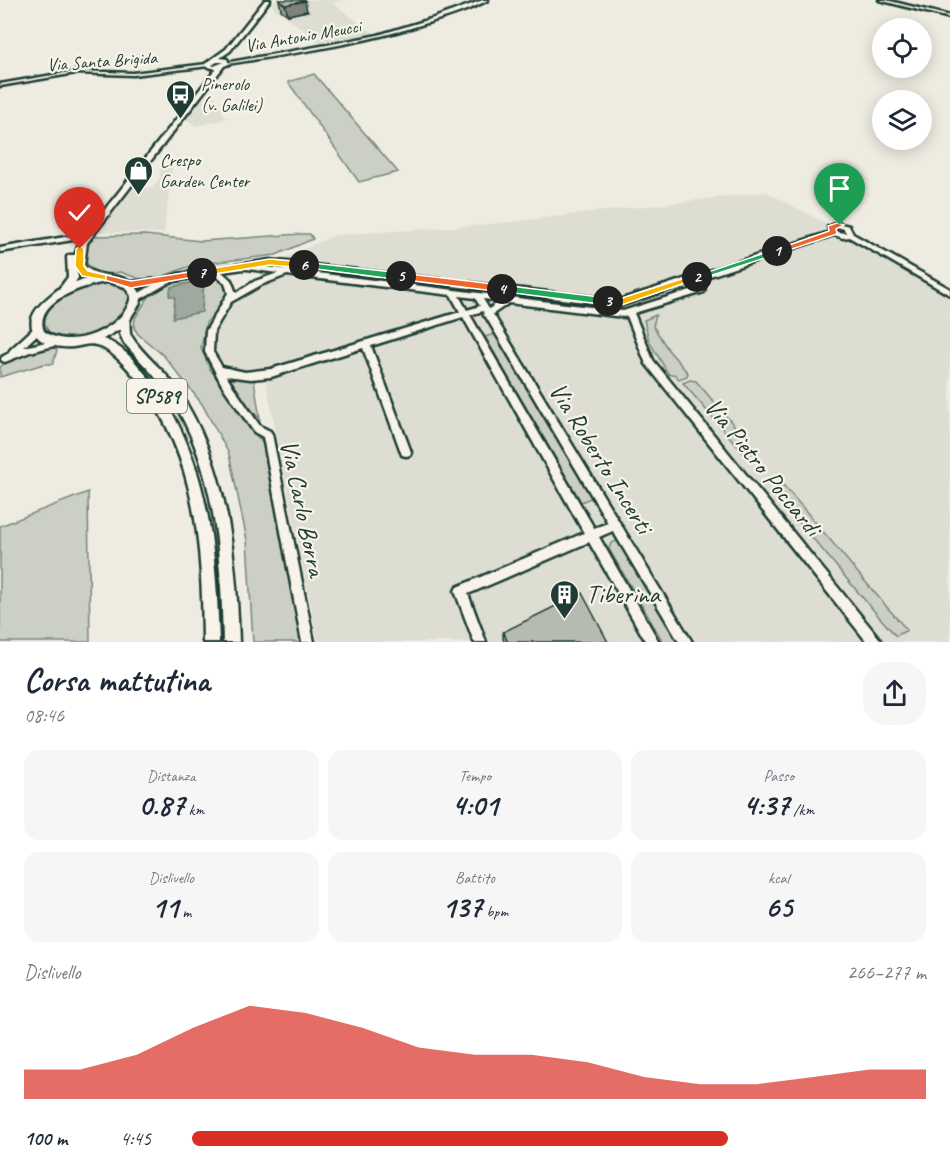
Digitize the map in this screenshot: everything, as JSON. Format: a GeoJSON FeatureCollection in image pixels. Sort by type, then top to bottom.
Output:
{"type":"FeatureCollection","features":[{"type":"Feature","properties":{"kind":"main road"},"geometry":{"type":"LineString","coordinates":[[269,0],[211,70],[206,80],[83,236],[72,255],[73,278],[61,293],[41,311],[37,321],[37,330],[46,340],[55,343],[78,343],[90,339],[115,327],[134,309],[137,298],[131,285],[85,273],[80,266],[80,249],[145,161],[217,64],[269,0]]}},
{"type":"Feature","properties":{"kind":"main road"},"geometry":{"type":"LineString","coordinates":[[61,293],[86,282],[108,279]]}},
{"type":"Feature","properties":{"kind":"main road","name":"SP589"},"geometry":{"type":"LineString","coordinates":[[125,319],[125,334],[128,340],[173,393],[198,438],[210,471],[219,505],[225,549],[231,642]]}},
{"type":"Feature","properties":{"kind":"main road","name":"SP589"},"geometry":{"type":"LineString","coordinates":[[90,339],[114,347],[145,381],[160,401],[183,446],[194,477],[209,560],[211,642]]}},
{"type":"Feature","properties":{"kind":"street","name":"Via Antonio Meucci"},"geometry":{"type":"LineString","coordinates":[[217,64],[340,45],[435,21],[486,0]]}},
{"type":"Feature","properties":{"kind":"street"},"geometry":{"type":"LineString","coordinates":[[881,0],[950,17]]}},
{"type":"Feature","properties":{"kind":"street","name":"Via Santa Brigida"},"geometry":{"type":"LineString","coordinates":[[0,85],[75,72],[133,74],[217,64]]}},
{"type":"Feature","properties":{"kind":"street"},"geometry":{"type":"LineString","coordinates":[[131,285],[270,262],[619,303],[834,232],[831,227],[840,225],[848,228],[850,235],[950,292]]}},
{"type":"Feature","properties":{"kind":"street"},"geometry":{"type":"LineString","coordinates":[[0,250],[83,236]]}},
{"type":"Feature","properties":{"kind":"street"},"geometry":{"type":"LineString","coordinates":[[291,273],[302,264]]}},
{"type":"Feature","properties":{"kind":"street"},"geometry":{"type":"LineString","coordinates":[[243,266],[623,314],[701,290],[704,275]]}},
{"type":"Feature","properties":{"kind":"street"},"geometry":{"type":"LineString","coordinates":[[215,271],[231,287],[231,299]]}},
{"type":"Feature","properties":{"kind":"street","name":"Via Carlo Borra"},"geometry":{"type":"LineString","coordinates":[[291,273],[258,283],[231,299],[219,314],[210,331],[208,342],[209,352],[219,370],[257,429],[267,434],[308,642]]}},
{"type":"Feature","properties":{"kind":"street"},"geometry":{"type":"LineString","coordinates":[[137,298],[167,280]]}},
{"type":"Feature","properties":{"kind":"street"},"geometry":{"type":"LineString","coordinates":[[467,296],[469,285]]}},
{"type":"Feature","properties":{"kind":"street","name":"Via Roberto Incerti"},"geometry":{"type":"LineString","coordinates":[[454,294],[653,642]]}},
{"type":"Feature","properties":{"kind":"street","name":"Via Roberto Incerti"},"geometry":{"type":"LineString","coordinates":[[478,297],[686,642]]}},
{"type":"Feature","properties":{"kind":"street"},"geometry":{"type":"LineString","coordinates":[[219,370],[233,375],[260,376],[466,314],[485,311],[508,300]]}},
{"type":"Feature","properties":{"kind":"street","name":"Via Pietro Poccardi"},"geometry":{"type":"LineString","coordinates":[[630,313],[649,362],[875,642]]}},
{"type":"Feature","properties":{"kind":"street"},"geometry":{"type":"LineString","coordinates":[[2,361],[37,330]]}},
{"type":"Feature","properties":{"kind":"street"},"geometry":{"type":"LineString","coordinates":[[2,361],[28,349],[55,343]]}},
{"type":"Feature","properties":{"kind":"street"},"geometry":{"type":"LineString","coordinates":[[366,345],[406,452]]}},
{"type":"Feature","properties":{"kind":"street"},"geometry":{"type":"LineString","coordinates":[[480,642],[461,591],[615,525]]}},
{"type":"Feature","properties":{"kind":"shaded area"},"geometry":{"type":"Polygon","coordinates":[[[346,0],[332,3],[376,35],[325,46],[272,6],[274,1],[346,0]]]}},
{"type":"Feature","properties":{"kind":"shaded area"},"geometry":{"type":"Polygon","coordinates":[[[314,74],[398,172],[359,182],[288,82],[314,74]]]}},
{"type":"Feature","properties":{"kind":"shaded area"},"geometry":{"type":"Polygon","coordinates":[[[215,97],[226,119],[196,126],[184,118],[196,101],[215,97]]]}},
{"type":"Feature","properties":{"kind":"shaded area"},"geometry":{"type":"Polygon","coordinates":[[[172,167],[164,233],[96,232],[123,195],[137,188],[152,188],[159,179],[161,168],[172,167]]]}},
{"type":"Feature","properties":{"kind":"shaded area"},"geometry":{"type":"Polygon","coordinates":[[[766,192],[827,224],[825,228],[828,233],[836,238],[852,240],[950,297],[950,642],[318,642],[264,372],[247,373],[229,368],[219,358],[215,344],[217,331],[232,307],[287,257],[335,235],[483,225],[766,192]]]}},
{"type":"Feature","properties":{"kind":"shaded area"},"geometry":{"type":"Polygon","coordinates":[[[310,234],[313,239],[276,255],[193,265],[161,277],[140,279],[120,272],[107,274],[92,272],[84,254],[91,236],[145,235],[201,241],[310,234]]]}},
{"type":"Feature","properties":{"kind":"shaded area"},"geometry":{"type":"Polygon","coordinates":[[[207,277],[221,280],[227,289],[226,299],[206,323],[201,348],[210,369],[265,447],[303,642],[253,642],[247,540],[229,454],[202,404],[164,356],[134,328],[135,318],[151,293],[162,285],[177,279],[207,277]]]}},
{"type":"Feature","properties":{"kind":"shaded area"},"geometry":{"type":"Polygon","coordinates":[[[204,280],[202,312],[173,318],[175,297],[169,296],[171,287],[204,280]]]}},
{"type":"Feature","properties":{"kind":"shaded area"},"geometry":{"type":"Polygon","coordinates":[[[101,282],[120,285],[130,291],[131,300],[126,310],[117,319],[90,335],[76,338],[55,336],[49,331],[45,319],[54,304],[67,294],[101,282]]]}},
{"type":"Feature","properties":{"kind":"shaded area"},"geometry":{"type":"Polygon","coordinates":[[[679,286],[683,290],[629,309],[481,291],[484,288],[624,305],[679,286]]]}},
{"type":"Feature","properties":{"kind":"shaded area"},"geometry":{"type":"Polygon","coordinates":[[[656,315],[653,326],[669,351],[688,373],[687,376],[679,379],[674,374],[669,375],[649,341],[644,320],[656,315]]]}},
{"type":"Feature","properties":{"kind":"shaded area"},"geometry":{"type":"Polygon","coordinates":[[[495,334],[593,497],[581,502],[485,337],[495,334]]]}},
{"type":"Feature","properties":{"kind":"shaded area"},"geometry":{"type":"Polygon","coordinates":[[[51,346],[57,350],[53,364],[44,364],[0,377],[0,367],[15,356],[51,346]]]}},
{"type":"Feature","properties":{"kind":"shaded area"},"geometry":{"type":"Polygon","coordinates":[[[234,377],[254,380],[260,419],[230,379],[234,377]]]}},
{"type":"Feature","properties":{"kind":"shaded area"},"geometry":{"type":"Polygon","coordinates":[[[690,380],[696,381],[756,451],[746,456],[683,383],[690,380]]]}},
{"type":"Feature","properties":{"kind":"shaded area"},"geometry":{"type":"Polygon","coordinates":[[[783,485],[907,630],[896,636],[771,490],[783,485]]]}},
{"type":"Feature","properties":{"kind":"shaded area"},"geometry":{"type":"Polygon","coordinates":[[[88,492],[90,642],[0,642],[0,526],[88,492]]]}},
{"type":"Feature","properties":{"kind":"shaded area"},"geometry":{"type":"Polygon","coordinates":[[[617,541],[622,544],[681,642],[663,642],[609,549],[611,543],[617,541]]]}},
{"type":"Feature","properties":{"kind":"building"},"geometry":{"type":"Polygon","coordinates":[[[279,0],[303,0],[305,1],[285,5],[279,0]]]}},
{"type":"Feature","properties":{"kind":"building","name":"Tiberina"},"geometry":{"type":"Polygon","coordinates":[[[582,593],[608,642],[508,642],[503,632],[582,593]]]}},
{"type":"Feature","properties":{"kind":"place","name":"Pinerolo (v. Galilei)"},"geometry":{"type":"Point","coordinates":[180,120]}},
{"type":"Feature","properties":{"kind":"place","name":"Crespo Garden Center"},"geometry":{"type":"Point","coordinates":[139,196]}},
{"type":"Feature","properties":{"kind":"place","name":"Tiberina"},"geometry":{"type":"Point","coordinates":[565,620]}},
{"type":"Feature","properties":{"kind":"route"},"geometry":{"type":"LineString","coordinates":[[80,249],[80,266],[85,273],[125,281],[131,285],[270,262],[619,303],[834,232],[831,227],[840,225]]}}]}
